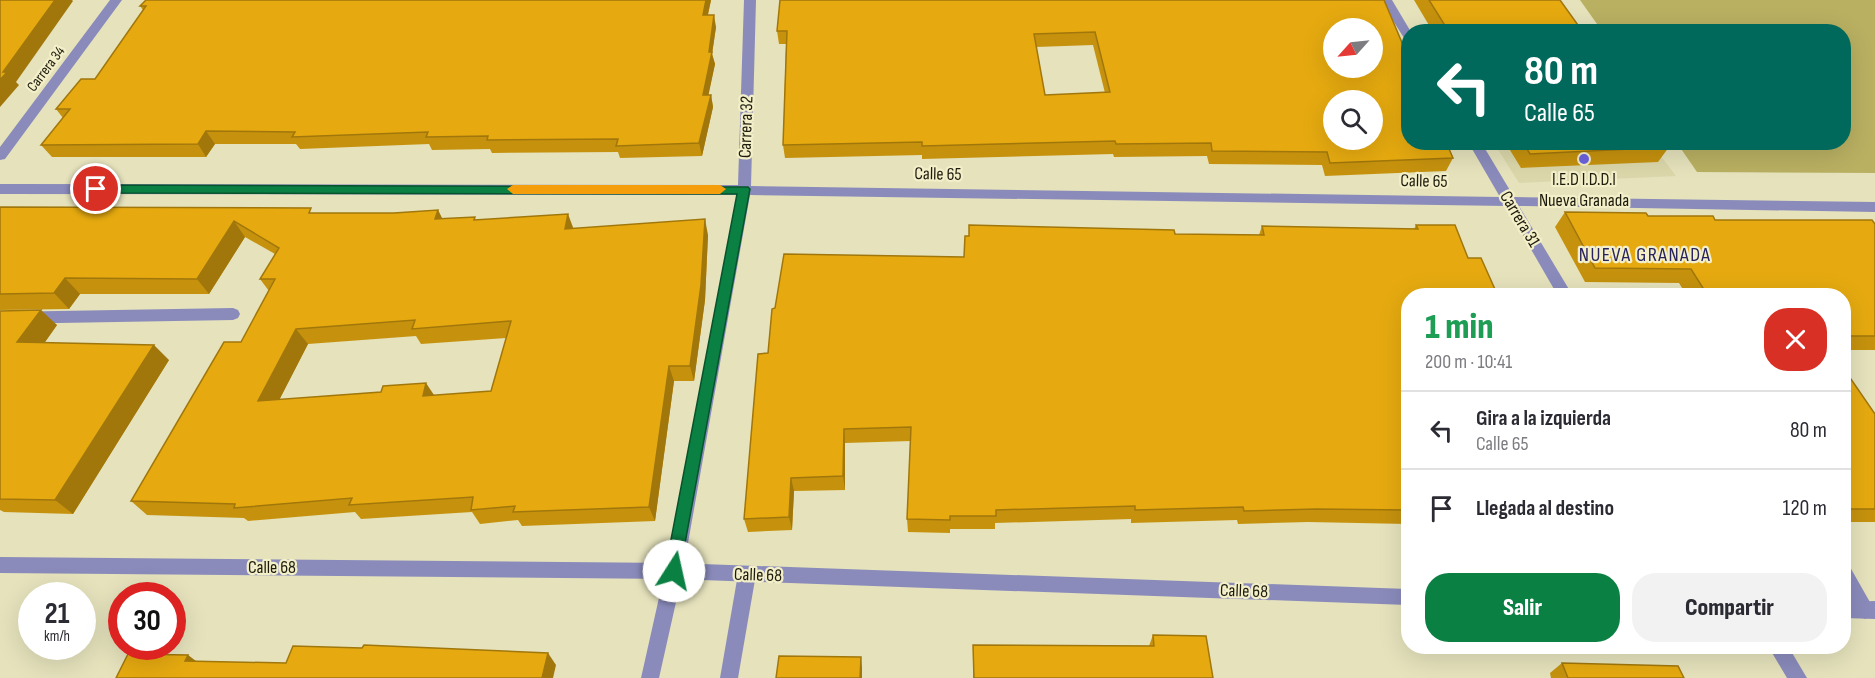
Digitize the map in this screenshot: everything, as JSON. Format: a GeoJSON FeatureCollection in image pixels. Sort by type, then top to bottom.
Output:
{"type":"FeatureCollection","features":[{"type":"Feature","properties":{"kind":"street","name":"Carrera 34"},"geometry":{"type":"LineString","coordinates":[[0,156],[116,0]]}},
{"type":"Feature","properties":{"kind":"street","name":"Carrera 32"},"geometry":{"type":"LineString","coordinates":[[650,678],[674,571],[744,189],[750,0]]}},
{"type":"Feature","properties":{"kind":"street"},"geometry":{"type":"LineString","coordinates":[[1386,0],[1401,25]]}},
{"type":"Feature","properties":{"kind":"street","name":"Carrera 31"},"geometry":{"type":"LineString","coordinates":[[1479,150],[1561,288]]}},
{"type":"Feature","properties":{"kind":"street","name":"Calle 65"},"geometry":{"type":"LineString","coordinates":[[0,189],[744,189],[1875,207]]}},
{"type":"Feature","properties":{"kind":"street"},"geometry":{"type":"LineString","coordinates":[[0,318],[233,314]]}},
{"type":"Feature","properties":{"kind":"street","name":"Calle 68"},"geometry":{"type":"LineString","coordinates":[[0,565],[674,571],[1401,597]]}},
{"type":"Feature","properties":{"kind":"street"},"geometry":{"type":"LineString","coordinates":[[729,678],[747,574]]}},
{"type":"Feature","properties":{"kind":"street"},"geometry":{"type":"LineString","coordinates":[[1851,583],[1870,610]]}},
{"type":"Feature","properties":{"kind":"street"},"geometry":{"type":"LineString","coordinates":[[1851,610],[1870,610]]}},
{"type":"Feature","properties":{"kind":"street"},"geometry":{"type":"LineString","coordinates":[[1782,654],[1798,678]]}},
{"type":"Feature","properties":{"kind":"shaded area"},"geometry":{"type":"Polygon","coordinates":[[[1580,0],[1875,0],[1875,173],[1697,172],[1682,150],[1851,150],[1851,24],[1597,24],[1580,0]]]}},
{"type":"Feature","properties":{"kind":"shaded area","name":"I.E.D I.D.D.I Nueva Granada"},"geometry":{"type":"Polygon","coordinates":[[[1498,150],[1656,150],[1676,176],[1519,183],[1498,150]]]}},
{"type":"Feature","properties":{"kind":"building"},"geometry":{"type":"Polygon","coordinates":[[[0,0],[55,0],[3,72],[7,72],[0,80],[0,0]]]}},
{"type":"Feature","properties":{"kind":"building"},"geometry":{"type":"Polygon","coordinates":[[[146,0],[706,0],[703,15],[714,15],[709,52],[712,52],[703,95],[711,95],[699,143],[616,146],[618,139],[487,140],[488,136],[426,137],[428,132],[292,137],[295,132],[206,131],[198,144],[41,145],[70,109],[56,109],[81,79],[95,79],[146,6],[140,6],[146,0]]]}},
{"type":"Feature","properties":{"kind":"building"},"geometry":{"type":"Polygon","coordinates":[[[780,0],[1384,0],[1401,40],[1401,150],[1450,150],[1453,158],[1330,163],[1327,152],[1212,151],[1211,143],[1116,144],[1115,141],[922,146],[922,142],[783,145],[787,31],[777,31],[780,0]],[[1095,32],[1034,34],[1045,95],[1110,92],[1095,32]]]}},
{"type":"Feature","properties":{"kind":"building"},"geometry":{"type":"Polygon","coordinates":[[[1429,0],[1560,0],[1577,24],[1444,24],[1429,0]]]}},
{"type":"Feature","properties":{"kind":"building"},"geometry":{"type":"Polygon","coordinates":[[[1528,150],[1609,150],[1530,154],[1528,150]]]}},
{"type":"Feature","properties":{"kind":"building"},"geometry":{"type":"Polygon","coordinates":[[[0,207],[311,208],[309,213],[394,213],[438,210],[435,219],[475,217],[474,220],[568,214],[565,229],[705,219],[701,285],[690,366],[669,366],[649,507],[513,512],[515,506],[471,510],[473,497],[349,505],[352,498],[234,508],[235,504],[131,501],[224,342],[241,342],[275,279],[260,279],[279,248],[234,221],[197,279],[65,278],[54,293],[0,294],[0,207]],[[415,320],[296,329],[258,401],[381,392],[383,386],[426,383],[423,396],[491,391],[511,321],[412,329],[415,320]]]}},
{"type":"Feature","properties":{"kind":"building"},"geometry":{"type":"Polygon","coordinates":[[[1565,212],[1713,216],[1715,220],[1872,220],[1875,224],[1875,336],[1851,336],[1851,288],[1703,288],[1691,269],[1595,268],[1565,212]]]}},
{"type":"Feature","properties":{"kind":"building"},"geometry":{"type":"Polygon","coordinates":[[[969,225],[1174,230],[1175,234],[1264,235],[1262,226],[1418,229],[1416,225],[1455,225],[1468,258],[1481,258],[1494,288],[1401,288],[1401,510],[1244,511],[1243,507],[1135,510],[1135,506],[996,510],[996,516],[950,516],[950,520],[907,519],[911,427],[844,429],[843,476],[791,478],[789,517],[744,519],[758,354],[768,353],[772,309],[775,308],[784,254],[964,257],[965,236],[969,236],[969,225]]]}},
{"type":"Feature","properties":{"kind":"building"},"geometry":{"type":"Polygon","coordinates":[[[41,310],[17,342],[154,345],[55,500],[0,499],[0,311],[41,310]]]}},
{"type":"Feature","properties":{"kind":"building"},"geometry":{"type":"Polygon","coordinates":[[[1851,379],[1875,414],[1875,509],[1851,509],[1851,379]]]}},
{"type":"Feature","properties":{"kind":"building"},"geometry":{"type":"Polygon","coordinates":[[[1153,635],[1206,636],[1213,678],[974,678],[973,645],[1154,646],[1153,635]]]}},
{"type":"Feature","properties":{"kind":"building"},"geometry":{"type":"Polygon","coordinates":[[[364,645],[548,653],[542,678],[116,678],[125,660],[286,663],[293,646],[362,648],[364,645]]]}},
{"type":"Feature","properties":{"kind":"building"},"geometry":{"type":"Polygon","coordinates":[[[779,656],[861,657],[860,678],[776,678],[779,656]]]}},
{"type":"Feature","properties":{"kind":"building"},"geometry":{"type":"Polygon","coordinates":[[[1562,663],[1678,666],[1684,678],[1568,678],[1562,663]]]}},
{"type":"Feature","properties":{"kind":"slow traffic"},"geometry":{"type":"LineString","coordinates":[[513,189],[720,189]]}},
{"type":"Feature","properties":{"kind":"place","name":"I.E.D I.D.D.I Nueva Granada"},"geometry":{"type":"Point","coordinates":[1584,159]}},
{"type":"Feature","properties":{"kind":"district","name":"NUEVA GRANADA"},"geometry":{"type":"Point","coordinates":[1645,255]}},
{"type":"Feature","properties":{"kind":"route"},"geometry":{"type":"LineString","coordinates":[[96,189],[744,189],[674,571]]}}]}
